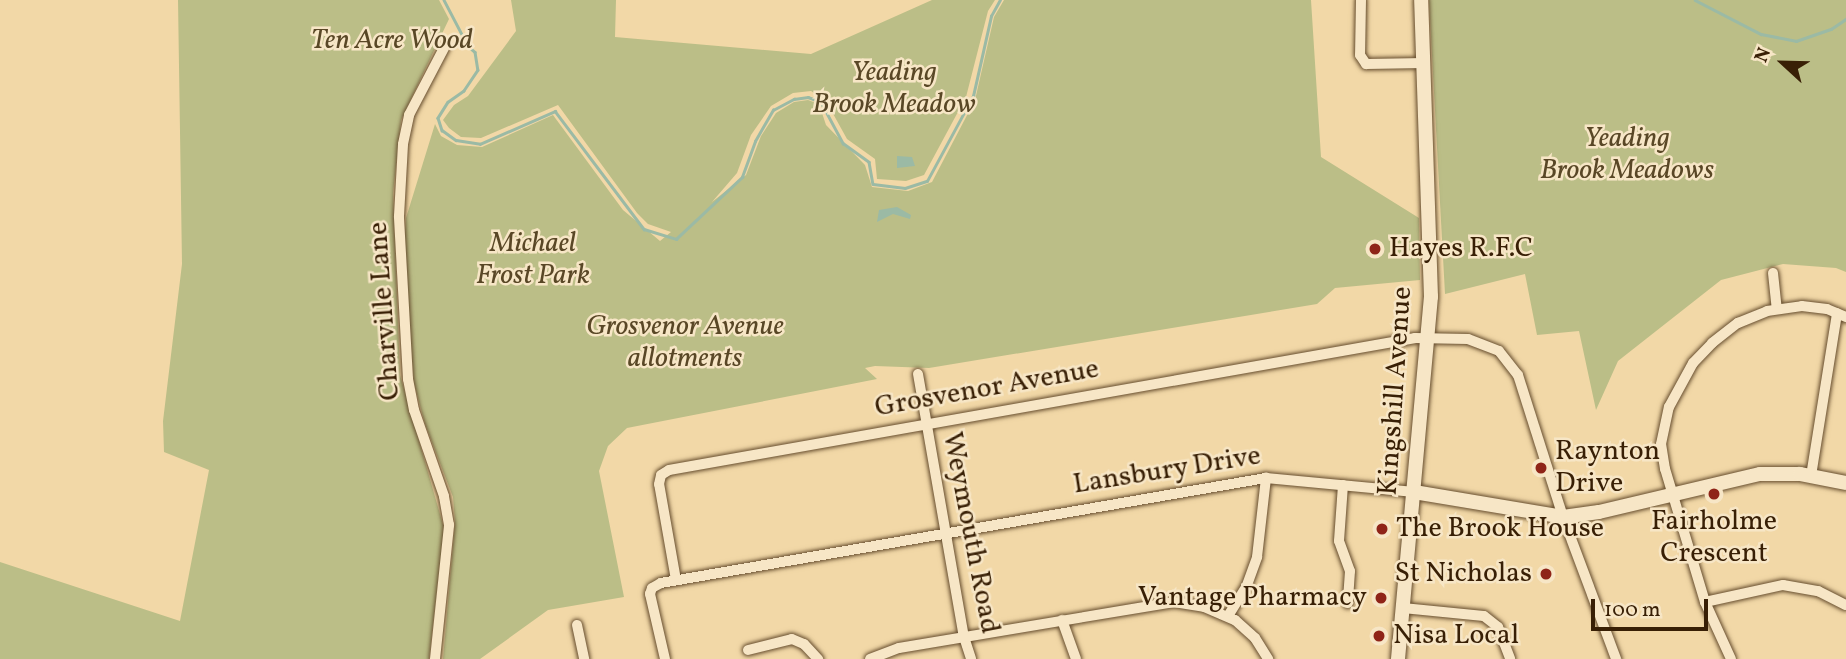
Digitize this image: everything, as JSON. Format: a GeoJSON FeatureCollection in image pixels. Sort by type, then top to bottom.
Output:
{"type":"FeatureCollection","features":[{"type":"Feature","properties":{"kind":"street"},"geometry":{"type":"LineString","coordinates":[[1361,0],[1360,55],[1366,64],[1424,64]]}},
{"type":"Feature","properties":{"kind":"street","name":"Kingshill Avenue"},"geometry":{"type":"LineString","coordinates":[[1398,659],[1431,297],[1421,0]]}},
{"type":"Feature","properties":{"kind":"street","name":"Charville Lane"},"geometry":{"type":"LineString","coordinates":[[435,659],[449,526],[444,496],[414,410],[408,379],[399,216],[403,144],[409,115],[444,48]]}},
{"type":"Feature","properties":{"kind":"street"},"geometry":{"type":"LineString","coordinates":[[1773,273],[1777,309]]}},
{"type":"Feature","properties":{"kind":"street"},"geometry":{"type":"LineString","coordinates":[[1731,659],[1705,602],[1672,494],[1661,444],[1665,417],[1679,385],[1693,363],[1719,336],[1747,319],[1777,309],[1809,307],[1842,315],[1811,476]]}},
{"type":"Feature","properties":{"kind":"street"},"geometry":{"type":"LineString","coordinates":[[1428,336],[1487,343],[1511,363],[1521,383],[1563,517],[1616,659]]}},
{"type":"Feature","properties":{"kind":"street","name":"Grosvenor Avenue"},"geometry":{"type":"LineString","coordinates":[[676,580],[659,484],[665,471],[1428,336]]}},
{"type":"Feature","properties":{"kind":"street","name":"Weymouth Road"},"geometry":{"type":"LineString","coordinates":[[918,374],[964,637],[971,659]]}},
{"type":"Feature","properties":{"kind":"street","name":"Lansbury Drive"},"geometry":{"type":"LineString","coordinates":[[665,659],[650,594],[655,585],[946,531],[1266,478],[1414,492],[1563,517],[1751,476],[1811,476],[1846,483]]}},
{"type":"Feature","properties":{"kind":"street"},"geometry":{"type":"LineString","coordinates":[[1228,616],[1247,584],[1258,557],[1266,478]]}},
{"type":"Feature","properties":{"kind":"street"},"geometry":{"type":"LineString","coordinates":[[1343,485],[1339,541],[1350,571],[1348,603]]}},
{"type":"Feature","properties":{"kind":"street"},"geometry":{"type":"LineString","coordinates":[[1705,602],[1783,585],[1810,589],[1846,605]]}},
{"type":"Feature","properties":{"kind":"street"},"geometry":{"type":"LineString","coordinates":[[870,659],[899,648],[1166,603],[1193,604],[1228,616],[1248,631],[1268,659]]}},
{"type":"Feature","properties":{"kind":"street"},"geometry":{"type":"LineString","coordinates":[[1403,608],[1484,615],[1498,627],[1510,659]]}},
{"type":"Feature","properties":{"kind":"street"},"geometry":{"type":"LineString","coordinates":[[1062,620],[1076,659]]}},
{"type":"Feature","properties":{"kind":"street"},"geometry":{"type":"LineString","coordinates":[[578,625],[584,659]]}},
{"type":"Feature","properties":{"kind":"street"},"geometry":{"type":"LineString","coordinates":[[748,649],[792,639],[804,644],[818,659]]}},
{"type":"Feature","properties":{"kind":"green space","name":"Ten Acre Wood"},"geometry":{"type":"Polygon","coordinates":[[[178,0],[439,0],[449,19],[401,120],[393,193],[400,375],[444,528],[429,659],[0,659],[0,562],[180,621],[209,470],[164,452],[163,421],[182,264],[178,0]]]}},
{"type":"Feature","properties":{"kind":"green space"},"geometry":{"type":"Polygon","coordinates":[[[511,0],[616,0],[615,37],[811,54],[932,0],[995,0],[988,11],[966,97],[924,175],[906,181],[877,179],[875,159],[847,139],[826,101],[811,91],[793,93],[771,106],[751,135],[737,173],[712,202],[746,175],[761,136],[776,113],[794,102],[808,100],[819,104],[826,125],[865,165],[872,187],[908,191],[932,182],[975,100],[994,17],[1004,0],[1311,0],[1321,157],[1419,218],[1420,280],[1335,288],[1317,304],[929,368],[875,366],[865,368],[877,379],[627,428],[608,446],[599,471],[624,597],[548,610],[480,659],[443,659],[455,522],[453,497],[425,424],[414,383],[403,261],[406,218],[435,124],[441,136],[457,145],[482,147],[553,115],[623,210],[660,241],[671,232],[648,224],[637,213],[558,105],[481,138],[461,137],[443,120],[454,105],[468,96],[516,31],[511,0]]]}},
{"type":"Feature","properties":{"kind":"green space","name":"Yeading Brook Meadows"},"geometry":{"type":"Polygon","coordinates":[[[1429,0],[1846,0],[1846,272],[1836,268],[1783,264],[1721,280],[1618,361],[1596,410],[1579,331],[1537,335],[1525,274],[1445,294],[1429,0]]]}},
{"type":"Feature","properties":{"kind":"shaded area"},"geometry":{"type":"Polygon","coordinates":[[[897,156],[912,157],[915,166],[897,168],[897,156]]]}},
{"type":"Feature","properties":{"kind":"shaded area"},"geometry":{"type":"Polygon","coordinates":[[[897,207],[911,215],[910,219],[893,214],[877,222],[879,210],[897,207]]]}},
{"type":"Feature","properties":{"kind":"waterway"},"geometry":{"type":"LineString","coordinates":[[444,0],[468,46],[475,52],[478,70],[464,91],[448,102],[438,118],[442,130],[456,140],[480,144],[555,111],[644,229],[676,239],[742,177],[755,141],[773,110],[794,99],[808,97],[821,102],[843,143],[869,162],[873,184],[905,188],[927,181],[973,96],[991,16],[1000,0]]}},
{"type":"Feature","properties":{"kind":"waterway"},"geometry":{"type":"LineString","coordinates":[[1695,0],[1761,34],[1796,41],[1831,29],[1846,19]]}},
{"type":"Feature","properties":{"kind":"place","name":"Hayes R.F.C"},"geometry":{"type":"Point","coordinates":[1375,249]}},
{"type":"Feature","properties":{"kind":"place","name":"Raynton Drive"},"geometry":{"type":"Point","coordinates":[1541,468]}},
{"type":"Feature","properties":{"kind":"place","name":"Fairholme Crescent"},"geometry":{"type":"Point","coordinates":[1714,494]}},
{"type":"Feature","properties":{"kind":"place","name":"The Brook House"},"geometry":{"type":"Point","coordinates":[1382,529]}},
{"type":"Feature","properties":{"kind":"place","name":"St Nicholas"},"geometry":{"type":"Point","coordinates":[1546,574]}},
{"type":"Feature","properties":{"kind":"place","name":"Vantage Pharmacy"},"geometry":{"type":"Point","coordinates":[1381,598]}},
{"type":"Feature","properties":{"kind":"place","name":"Nisa Local"},"geometry":{"type":"Point","coordinates":[1379,636]}},
{"type":"Feature","properties":{"kind":"park label","name":"Yeading Brook Meadow"},"geometry":{"type":"Point","coordinates":[894,89]}},
{"type":"Feature","properties":{"kind":"park label","name":"Michael Frost Park"},"geometry":{"type":"Point","coordinates":[533,260]}},
{"type":"Feature","properties":{"kind":"park label","name":"Grosvenor Avenue allotments"},"geometry":{"type":"Point","coordinates":[685,343]}}]}
